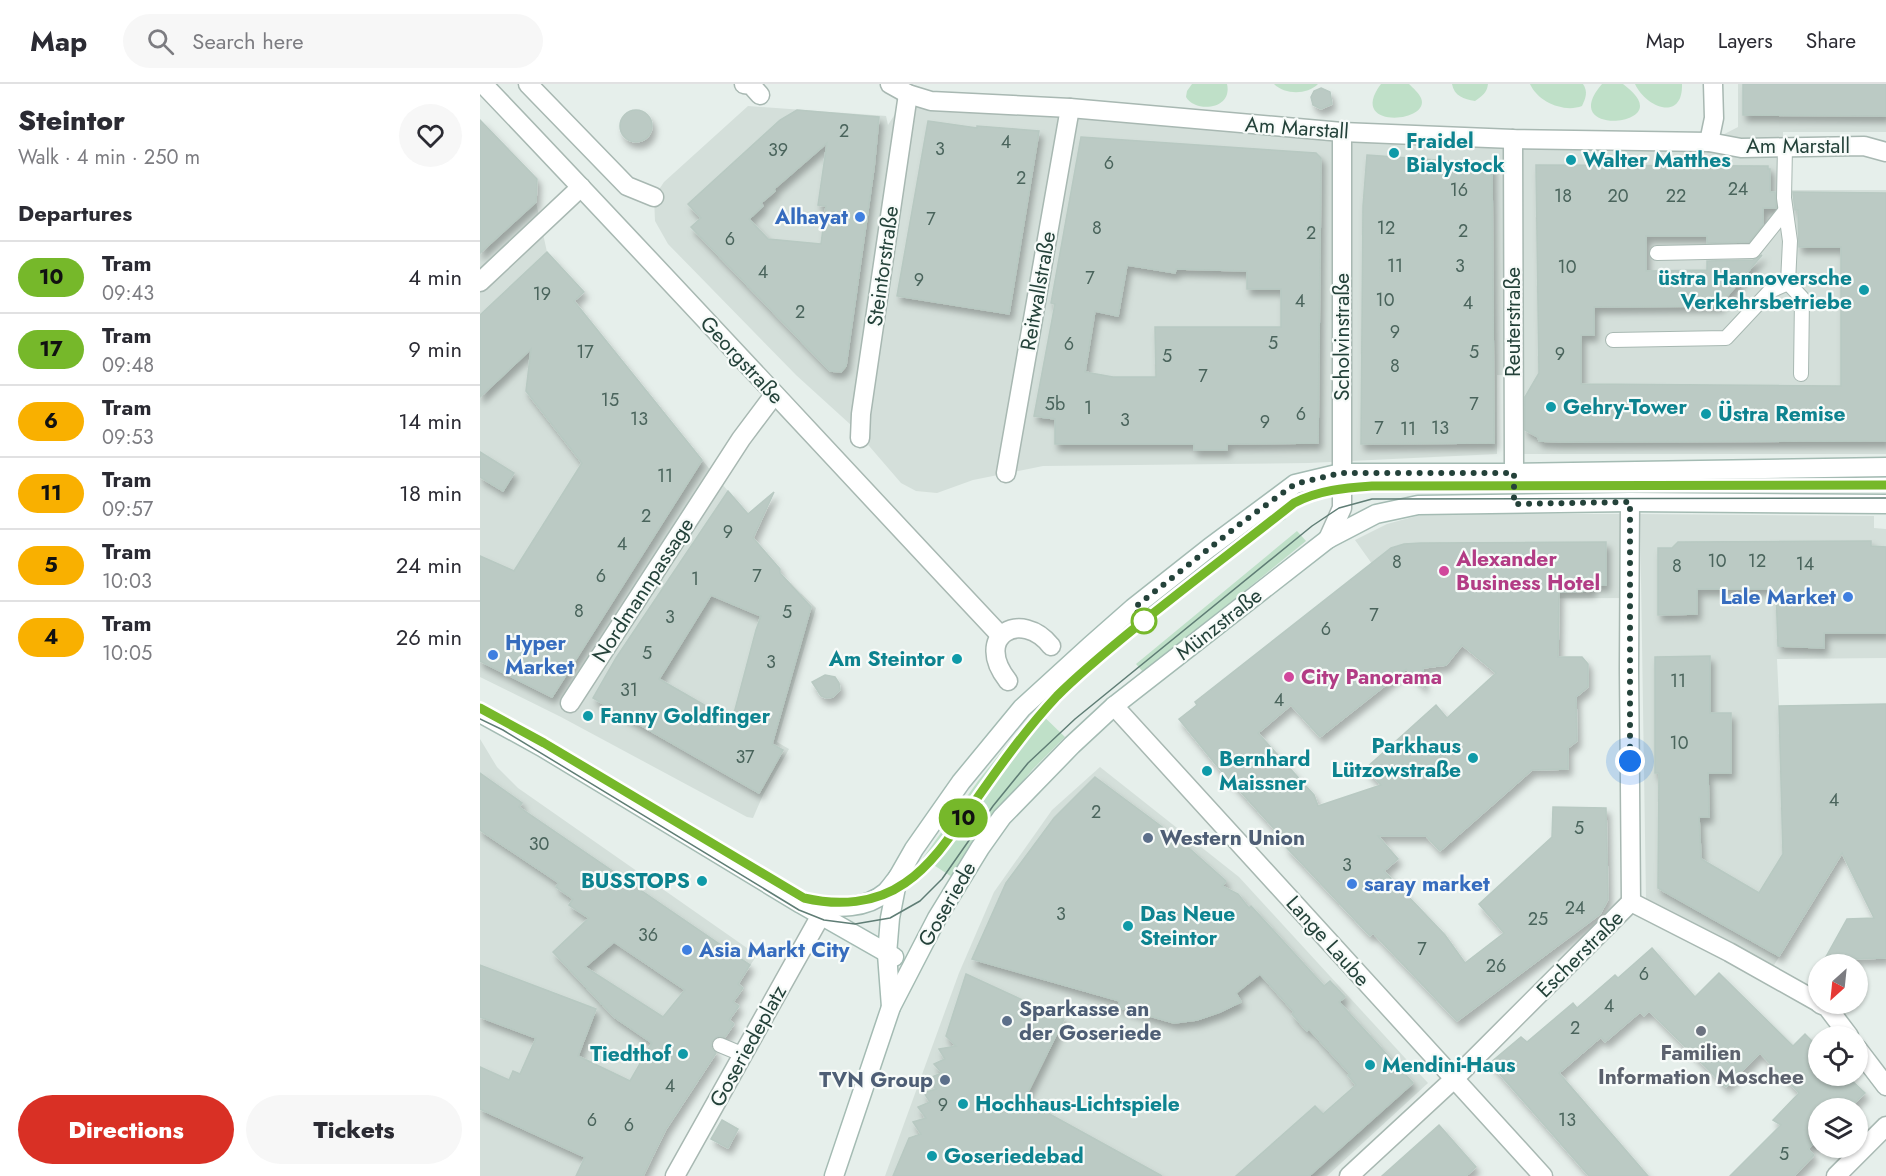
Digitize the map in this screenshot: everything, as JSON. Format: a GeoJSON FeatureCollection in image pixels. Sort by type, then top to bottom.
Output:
{"type":"FeatureCollection","features":[{"type":"Feature","properties":{"kind":"street","name":"Georgstraße"},"geometry":{"type":"LineString","coordinates":[[483,84],[1001,636]]}},
{"type":"Feature","properties":{"kind":"street"},"geometry":{"type":"LineString","coordinates":[[528,84],[627,186],[654,197]]}},
{"type":"Feature","properties":{"kind":"street"},"geometry":{"type":"LineString","coordinates":[[744,84],[751,85],[760,95]]}},
{"type":"Feature","properties":{"kind":"street","name":"Am Marstall"},"geometry":{"type":"LineString","coordinates":[[890,84],[908,94],[931,101],[1070,108],[1342,132],[1513,139],[1709,142],[1741,148],[1864,146],[1886,153]]}},
{"type":"Feature","properties":{"kind":"street"},"geometry":{"type":"LineString","coordinates":[[1709,142],[1714,118],[1713,84]]}},
{"type":"Feature","properties":{"kind":"street","name":"Steintorstraße"},"geometry":{"type":"LineString","coordinates":[[860,438],[861,414],[908,94]]}},
{"type":"Feature","properties":{"kind":"street","name":"Reitwallstraße"},"geometry":{"type":"LineString","coordinates":[[1006,473],[1070,108]]}},
{"type":"Feature","properties":{"kind":"street","name":"Scholvinstraße"},"geometry":{"type":"LineString","coordinates":[[1326,540],[1342,508],[1342,132]]}},
{"type":"Feature","properties":{"kind":"street","name":"Reuterstraße"},"geometry":{"type":"LineString","coordinates":[[1513,139],[1514,504]]}},
{"type":"Feature","properties":{"kind":"street"},"geometry":{"type":"LineString","coordinates":[[480,282],[581,187]]}},
{"type":"Feature","properties":{"kind":"street","name":"Nordmannpassage"},"geometry":{"type":"LineString","coordinates":[[570,702],[716,477],[774,395]]}},
{"type":"Feature","properties":{"kind":"street"},"geometry":{"type":"LineString","coordinates":[[1341,473],[1514,473],[1886,467]]}},
{"type":"Feature","properties":{"kind":"street","name":"Goseriede"},"geometry":{"type":"LineString","coordinates":[[891,1007],[887,954],[897,877],[961,782],[1023,708],[1134,608],[1295,484],[1341,473]]}},
{"type":"Feature","properties":{"kind":"street"},"geometry":{"type":"LineString","coordinates":[[1630,502],[1631,902]]}},
{"type":"Feature","properties":{"kind":"street","name":"Münzstraße"},"geometry":{"type":"LineString","coordinates":[[1114,706],[1326,540],[1376,514],[1418,505],[1630,502],[1886,504]]}},
{"type":"Feature","properties":{"kind":"street"},"geometry":{"type":"LineString","coordinates":[[1008,681],[997,665],[995,656],[995,649],[1001,636],[1010,629],[1019,628],[1042,636],[1051,646]]}},
{"type":"Feature","properties":{"kind":"street","name":"Goseriede"},"geometry":{"type":"LineString","coordinates":[[834,1176],[891,1007],[937,918],[1002,817],[1072,744],[1114,706]]}},
{"type":"Feature","properties":{"kind":"street","name":"Lange Laube"},"geometry":{"type":"LineString","coordinates":[[1114,706],[1543,1176]]}},
{"type":"Feature","properties":{"kind":"street"},"geometry":{"type":"LineString","coordinates":[[480,713],[542,747],[801,904],[912,967]]}},
{"type":"Feature","properties":{"kind":"street"},"geometry":{"type":"LineString","coordinates":[[801,904],[843,908],[857,906],[886,892],[897,877]]}},
{"type":"Feature","properties":{"kind":"street","name":"Escherstraße"},"geometry":{"type":"LineString","coordinates":[[1348,1176],[1454,1079],[1631,902],[1729,952],[1808,997]]}},
{"type":"Feature","properties":{"kind":"street","name":"Goseriedeplatz"},"geometry":{"type":"LineString","coordinates":[[675,1176],[821,915]]}},
{"type":"Feature","properties":{"kind":"street","name":"Escherstraße"},"geometry":{"type":"LineString","coordinates":[[1832,1014],[1841,1026]]}},
{"type":"Feature","properties":{"kind":"street"},"geometry":{"type":"LineString","coordinates":[[1868,1062],[1886,1086]]}},
{"type":"Feature","properties":{"kind":"street"},"geometry":{"type":"LineString","coordinates":[[1836,1176],[1886,1126]]}},
{"type":"Feature","properties":{"kind":"lane"},"geometry":{"type":"LineString","coordinates":[[1785,147],[1785,211],[1790,241],[1788,283],[1802,298],[1801,374]]}},
{"type":"Feature","properties":{"kind":"lane"},"geometry":{"type":"LineString","coordinates":[[1657,253],[1753,251],[1785,211]]}},
{"type":"Feature","properties":{"kind":"lane"},"geometry":{"type":"LineString","coordinates":[[1613,340],[1726,338],[1770,291],[1788,283]]}},
{"type":"Feature","properties":{"kind":"lane"},"geometry":{"type":"LineString","coordinates":[[720,1046],[744,1055]]}},
{"type":"Feature","properties":{"kind":"shaded area"},"geometry":{"type":"Polygon","coordinates":[[[1738,84],[1886,84],[1886,132],[1783,132],[1784,190],[1886,190],[1886,454],[1521,454],[1524,376],[1497,375],[1497,454],[1309,463],[1043,466],[973,480],[937,493],[916,491],[901,483],[851,425],[796,375],[668,244],[655,221],[654,197],[664,182],[748,106],[886,116],[888,125],[908,94],[1227,123],[1709,142],[1738,127],[1738,84]]]}},
{"type":"Feature","properties":{"kind":"shaded area"},"geometry":{"type":"Polygon","coordinates":[[[480,120],[537,179],[536,202],[547,252],[584,292],[574,301],[758,526],[753,538],[780,569],[780,573],[816,608],[777,742],[789,749],[753,818],[747,817],[561,717],[480,677],[480,120]]]}},
{"type":"Feature","properties":{"kind":"shaded area"},"geometry":{"type":"Polygon","coordinates":[[[1424,514],[1626,514],[1626,598],[1421,599],[1407,613],[1355,540],[1387,524],[1424,514]]]}},
{"type":"Feature","properties":{"kind":"shaded area"},"geometry":{"type":"Polygon","coordinates":[[[1640,514],[1874,516],[1874,528],[1886,529],[1886,658],[1777,659],[1781,747],[1842,853],[1771,970],[1646,899],[1640,514]]]}},
{"type":"Feature","properties":{"kind":"shaded area"},"geometry":{"type":"Polygon","coordinates":[[[480,739],[497,767],[518,788],[757,955],[738,984],[743,988],[734,1002],[739,1006],[729,1020],[734,1024],[666,1129],[643,1176],[480,1176],[480,739]]]}},
{"type":"Feature","properties":{"kind":"shaded area"},"geometry":{"type":"Polygon","coordinates":[[[1100,767],[1239,877],[1428,1083],[1327,1176],[885,1176],[959,973],[994,892],[1052,810],[1100,767]]]}},
{"type":"Feature","properties":{"kind":"green space"},"geometry":{"type":"Polygon","coordinates":[[[1192,84],[1227,84],[1227,93],[1219,104],[1205,107],[1197,105],[1186,97],[1192,84]]]}},
{"type":"Feature","properties":{"kind":"green space"},"geometry":{"type":"Polygon","coordinates":[[[1274,84],[1318,84],[1302,92],[1290,92],[1274,84]]]}},
{"type":"Feature","properties":{"kind":"green space"},"geometry":{"type":"Polygon","coordinates":[[[1381,84],[1409,84],[1420,96],[1421,106],[1414,113],[1404,117],[1392,118],[1381,115],[1374,109],[1373,99],[1381,84]]]}},
{"type":"Feature","properties":{"kind":"green space"},"geometry":{"type":"Polygon","coordinates":[[[1452,84],[1488,84],[1482,96],[1475,101],[1460,96],[1452,84]]]}},
{"type":"Feature","properties":{"kind":"green space"},"geometry":{"type":"Polygon","coordinates":[[[1530,84],[1583,84],[1586,92],[1582,106],[1560,107],[1545,101],[1530,84]]]}},
{"type":"Feature","properties":{"kind":"green space"},"geometry":{"type":"Polygon","coordinates":[[[1602,84],[1623,84],[1628,88],[1640,103],[1637,113],[1618,121],[1597,117],[1591,110],[1592,99],[1602,84]]]}},
{"type":"Feature","properties":{"kind":"green space"},"geometry":{"type":"Polygon","coordinates":[[[1635,84],[1682,84],[1681,96],[1677,103],[1670,107],[1655,105],[1640,92],[1635,84]]]}},
{"type":"Feature","properties":{"kind":"green space"},"geometry":{"type":"Polygon","coordinates":[[[1279,509],[1286,519],[1266,531],[1122,645],[1114,634],[1197,568],[1279,509]]]}},
{"type":"Feature","properties":{"kind":"green space"},"geometry":{"type":"Polygon","coordinates":[[[1297,531],[1306,541],[1144,673],[1136,664],[1297,531]]]}},
{"type":"Feature","properties":{"kind":"green space"},"geometry":{"type":"Polygon","coordinates":[[[1036,709],[1065,737],[1033,769],[997,812],[952,877],[923,858],[978,781],[1036,709]]]}},
{"type":"Feature","properties":{"kind":"building"},"geometry":{"type":"Polygon","coordinates":[[[1743,84],[1886,84],[1886,116],[1743,115],[1743,84]]]}},
{"type":"Feature","properties":{"kind":"building"},"geometry":{"type":"Polygon","coordinates":[[[1321,88],[1330,92],[1332,104],[1321,109],[1313,105],[1311,97],[1314,91],[1321,88]]]}},
{"type":"Feature","properties":{"kind":"building"},"geometry":{"type":"Polygon","coordinates":[[[636,110],[647,115],[652,126],[647,137],[636,142],[625,137],[620,126],[625,115],[636,110]]]}},
{"type":"Feature","properties":{"kind":"building"},"geometry":{"type":"Polygon","coordinates":[[[797,110],[879,117],[846,366],[841,372],[830,371],[691,227],[701,218],[688,204],[780,120],[797,110]],[[827,143],[774,189],[775,191],[761,203],[763,206],[749,219],[768,239],[821,244],[826,206],[818,205],[827,143]]]}},
{"type":"Feature","properties":{"kind":"building"},"geometry":{"type":"Polygon","coordinates":[[[480,120],[537,179],[536,202],[480,253],[480,120]]]}},
{"type":"Feature","properties":{"kind":"building"},"geometry":{"type":"Polygon","coordinates":[[[928,121],[977,128],[977,126],[1039,131],[1009,314],[897,296],[928,121]]]}},
{"type":"Feature","properties":{"kind":"building"},"geometry":{"type":"Polygon","coordinates":[[[1081,137],[1316,153],[1321,158],[1318,443],[1227,444],[1227,450],[1194,450],[1194,444],[1055,444],[1055,419],[1034,416],[1055,304],[1051,303],[1081,137]],[[1127,265],[1118,316],[1095,311],[1085,372],[1113,377],[1156,377],[1155,327],[1281,327],[1281,289],[1247,289],[1247,271],[1176,269],[1175,273],[1127,265]]]}},
{"type":"Feature","properties":{"kind":"building"},"geometry":{"type":"Polygon","coordinates":[[[1367,155],[1492,164],[1494,443],[1361,444],[1363,206],[1367,155]]]}},
{"type":"Feature","properties":{"kind":"building"},"geometry":{"type":"Polygon","coordinates":[[[1536,165],[1768,166],[1770,192],[1775,192],[1776,208],[1763,208],[1763,225],[1749,242],[1707,243],[1707,236],[1646,236],[1646,271],[1707,270],[1707,261],[1753,260],[1762,255],[1719,306],[1594,307],[1594,335],[1581,335],[1581,384],[1841,386],[1841,247],[1799,247],[1798,210],[1795,210],[1793,192],[1886,193],[1886,441],[1559,442],[1539,441],[1538,437],[1525,430],[1525,397],[1539,373],[1536,165]]]}},
{"type":"Feature","properties":{"kind":"building"},"geometry":{"type":"Polygon","coordinates":[[[547,252],[584,292],[574,301],[702,460],[552,697],[480,661],[480,556],[514,571],[582,463],[526,391],[531,349],[480,397],[480,315],[547,252]]]}},
{"type":"Feature","properties":{"kind":"building"},"geometry":{"type":"Polygon","coordinates":[[[480,452],[514,473],[503,491],[480,477],[480,452]]]}},
{"type":"Feature","properties":{"kind":"building"},"geometry":{"type":"Polygon","coordinates":[[[728,491],[748,514],[774,492],[753,538],[780,569],[780,573],[811,607],[772,744],[783,750],[759,793],[593,698],[616,658],[728,491]],[[711,595],[659,679],[732,721],[761,616],[711,595]]]}},
{"type":"Feature","properties":{"kind":"building"},"geometry":{"type":"Polygon","coordinates":[[[1871,541],[1871,546],[1886,547],[1886,633],[1824,633],[1824,648],[1778,646],[1776,589],[1697,589],[1697,614],[1658,615],[1658,548],[1672,548],[1678,542],[1871,541]]]}},
{"type":"Feature","properties":{"kind":"building"},"geometry":{"type":"Polygon","coordinates":[[[1606,542],[1606,585],[1592,585],[1592,591],[1559,592],[1558,657],[1582,657],[1588,664],[1588,687],[1576,697],[1577,741],[1568,748],[1568,769],[1532,770],[1440,851],[1426,836],[1378,836],[1398,859],[1384,871],[1445,935],[1465,963],[1504,933],[1479,904],[1552,837],[1553,807],[1606,808],[1608,899],[1600,914],[1457,1021],[1373,933],[1370,936],[1286,847],[1288,844],[1217,766],[1179,719],[1197,705],[1195,702],[1391,548],[1404,544],[1606,542]],[[1462,645],[1446,665],[1423,668],[1424,687],[1406,669],[1320,737],[1291,705],[1258,733],[1314,795],[1318,806],[1381,785],[1365,769],[1436,705],[1447,718],[1496,673],[1462,645]]]}},
{"type":"Feature","properties":{"kind":"building"},"geometry":{"type":"Polygon","coordinates":[[[1710,656],[1710,713],[1731,713],[1731,773],[1708,773],[1709,817],[1699,817],[1701,859],[1759,893],[1783,854],[1779,706],[1886,704],[1886,958],[1868,958],[1868,954],[1828,954],[1847,919],[1874,918],[1842,853],[1779,956],[1658,888],[1659,773],[1655,773],[1655,657],[1710,656]]]}},
{"type":"Feature","properties":{"kind":"building"},"geometry":{"type":"Polygon","coordinates":[[[825,675],[835,677],[839,683],[840,690],[833,697],[821,696],[812,682],[825,675]]]}},
{"type":"Feature","properties":{"kind":"building"},"geometry":{"type":"Polygon","coordinates":[[[480,773],[522,803],[519,807],[750,965],[738,984],[743,988],[733,1002],[739,1006],[729,1020],[734,1024],[725,1037],[718,1036],[712,1041],[711,1047],[716,1053],[666,1129],[643,1176],[576,1176],[585,1157],[480,1109],[480,1067],[509,1080],[513,1071],[520,1074],[536,1038],[480,1017],[480,965],[596,1009],[578,1056],[630,1081],[652,1043],[614,1017],[553,952],[589,918],[569,905],[573,899],[556,887],[559,883],[480,830],[480,773]],[[614,942],[585,967],[663,1017],[685,990],[614,942]]]}},
{"type":"Feature","properties":{"kind":"building","name":"Das Neue Steintor"},"geometry":{"type":"Polygon","coordinates":[[[1095,777],[1181,841],[1226,881],[1222,886],[1238,894],[1249,908],[1251,906],[1324,986],[1330,981],[1345,997],[1339,1002],[1413,1083],[1309,1176],[1236,1176],[1315,1106],[1323,1114],[1356,1085],[1348,1075],[1350,1074],[1309,1029],[1307,1031],[1292,1014],[1294,1012],[1260,974],[1236,993],[1241,1002],[1197,1020],[1174,1023],[1118,1007],[1120,1001],[972,959],[1006,883],[1054,818],[1095,777]]]}},
{"type":"Feature","properties":{"kind":"building"},"geometry":{"type":"Polygon","coordinates":[[[1652,948],[1695,997],[1719,973],[1793,1046],[1805,1034],[1808,1037],[1808,1086],[1858,1086],[1865,1093],[1860,1098],[1808,1098],[1808,1158],[1811,1158],[1794,1176],[1730,1176],[1781,1125],[1773,1120],[1799,1093],[1760,1053],[1726,1087],[1649,1011],[1644,1016],[1640,1012],[1605,1042],[1601,1037],[1559,1073],[1648,1176],[1589,1176],[1490,1063],[1521,1037],[1527,1042],[1573,1003],[1577,1008],[1615,975],[1618,978],[1652,948]]]}},
{"type":"Feature","properties":{"kind":"building"},"geometry":{"type":"Polygon","coordinates":[[[966,974],[1064,1019],[1024,1100],[1162,1176],[893,1176],[909,1138],[921,1134],[913,1122],[926,1118],[918,1107],[930,1102],[924,1093],[936,1089],[929,1078],[942,1073],[934,1064],[945,1059],[939,1049],[956,1046],[946,1036],[966,974]]]}},
{"type":"Feature","properties":{"kind":"building"},"geometry":{"type":"Polygon","coordinates":[[[722,1120],[738,1129],[728,1148],[711,1139],[722,1120]]]}},
{"type":"Feature","properties":{"kind":"building"},"geometry":{"type":"Polygon","coordinates":[[[1439,1125],[1476,1167],[1466,1176],[1382,1176],[1439,1125]]]}},
{"type":"Feature","properties":{"kind":"tram line"},"geometry":{"type":"LineString","coordinates":[[480,708],[544,743],[804,898],[830,902],[869,899],[905,883],[932,857],[1027,731],[1066,687],[1156,611],[1294,503],[1303,499],[1332,490],[1372,486],[1886,485]]}},
{"type":"Feature","properties":{"kind":"tram line","name":"10"},"geometry":{"type":"LineString","coordinates":[[480,708],[544,743],[804,898],[829,903],[851,903],[904,884],[925,866],[1024,736],[1080,674],[1163,605],[1294,503],[1305,497],[1336,488],[1372,486],[1886,485]]}},
{"type":"Feature","properties":{"kind":"tram line"},"geometry":{"type":"LineString","coordinates":[[480,719],[503,730],[799,910],[824,920],[855,924],[890,918],[920,901],[942,879],[993,806],[1028,763],[1075,719],[1312,526],[1339,508],[1372,499],[1886,498]]}},
{"type":"Feature","properties":{"kind":"place","name":"Fraidel Bialystock"},"geometry":{"type":"Point","coordinates":[1394,153]}},
{"type":"Feature","properties":{"kind":"place","name":"Walter Matthes"},"geometry":{"type":"Point","coordinates":[1571,160]}},
{"type":"Feature","properties":{"kind":"place","name":"Alhayat"},"geometry":{"type":"Point","coordinates":[860,217]}},
{"type":"Feature","properties":{"kind":"place","name":"üstra Hannoversche Verkehrsbetriebe"},"geometry":{"type":"Point","coordinates":[1864,290]}},
{"type":"Feature","properties":{"kind":"place","name":"Gehry-Tower"},"geometry":{"type":"Point","coordinates":[1551,407]}},
{"type":"Feature","properties":{"kind":"place","name":"Üstra Remise"},"geometry":{"type":"Point","coordinates":[1706,414]}},
{"type":"Feature","properties":{"kind":"place","name":"Alexander Business Hotel"},"geometry":{"type":"Point","coordinates":[1444,571]}},
{"type":"Feature","properties":{"kind":"place","name":"Lale Market"},"geometry":{"type":"Point","coordinates":[1848,597]}},
{"type":"Feature","properties":{"kind":"place","name":"Hyper Market"},"geometry":{"type":"Point","coordinates":[493,655]}},
{"type":"Feature","properties":{"kind":"place","name":"Am Steintor"},"geometry":{"type":"Point","coordinates":[957,659]}},
{"type":"Feature","properties":{"kind":"place","name":"City Panorama"},"geometry":{"type":"Point","coordinates":[1289,677]}},
{"type":"Feature","properties":{"kind":"place","name":"Fanny Goldfinger"},"geometry":{"type":"Point","coordinates":[588,716]}},
{"type":"Feature","properties":{"kind":"place","name":"Parkhaus Lützowstraße"},"geometry":{"type":"Point","coordinates":[1473,758]}},
{"type":"Feature","properties":{"kind":"place","name":"Bernhard Maissner"},"geometry":{"type":"Point","coordinates":[1207,771]}},
{"type":"Feature","properties":{"kind":"place","name":"Western Union"},"geometry":{"type":"Point","coordinates":[1148,838]}},
{"type":"Feature","properties":{"kind":"place","name":"BUSSTOPS"},"geometry":{"type":"Point","coordinates":[702,881]}},
{"type":"Feature","properties":{"kind":"place","name":"saray market"},"geometry":{"type":"Point","coordinates":[1352,884]}},
{"type":"Feature","properties":{"kind":"place","name":"Das Neue Steintor"},"geometry":{"type":"Point","coordinates":[1128,926]}},
{"type":"Feature","properties":{"kind":"place","name":"Asia Markt City"},"geometry":{"type":"Point","coordinates":[687,950]}},
{"type":"Feature","properties":{"kind":"place","name":"Sparkasse an der Goseriede"},"geometry":{"type":"Point","coordinates":[1007,1021]}},
{"type":"Feature","properties":{"kind":"place","name":"Familien Information Moschee"},"geometry":{"type":"Point","coordinates":[1701,1031]}},
{"type":"Feature","properties":{"kind":"place","name":"Tiedthof"},"geometry":{"type":"Point","coordinates":[683,1054]}},
{"type":"Feature","properties":{"kind":"place","name":"Mendini-Haus"},"geometry":{"type":"Point","coordinates":[1370,1065]}},
{"type":"Feature","properties":{"kind":"place","name":"TVN Group"},"geometry":{"type":"Point","coordinates":[945,1080]}},
{"type":"Feature","properties":{"kind":"place","name":"Hochhaus-Lichtspiele"},"geometry":{"type":"Point","coordinates":[963,1104]}},
{"type":"Feature","properties":{"kind":"place","name":"Goseriedebad"},"geometry":{"type":"Point","coordinates":[932,1156]}},
{"type":"Feature","properties":{"kind":"route"},"geometry":{"type":"LineString","coordinates":[[1144,621],[1134,608],[1240,524],[1295,484],[1341,473],[1514,473],[1514,504],[1630,502],[1630,761]]}}]}
